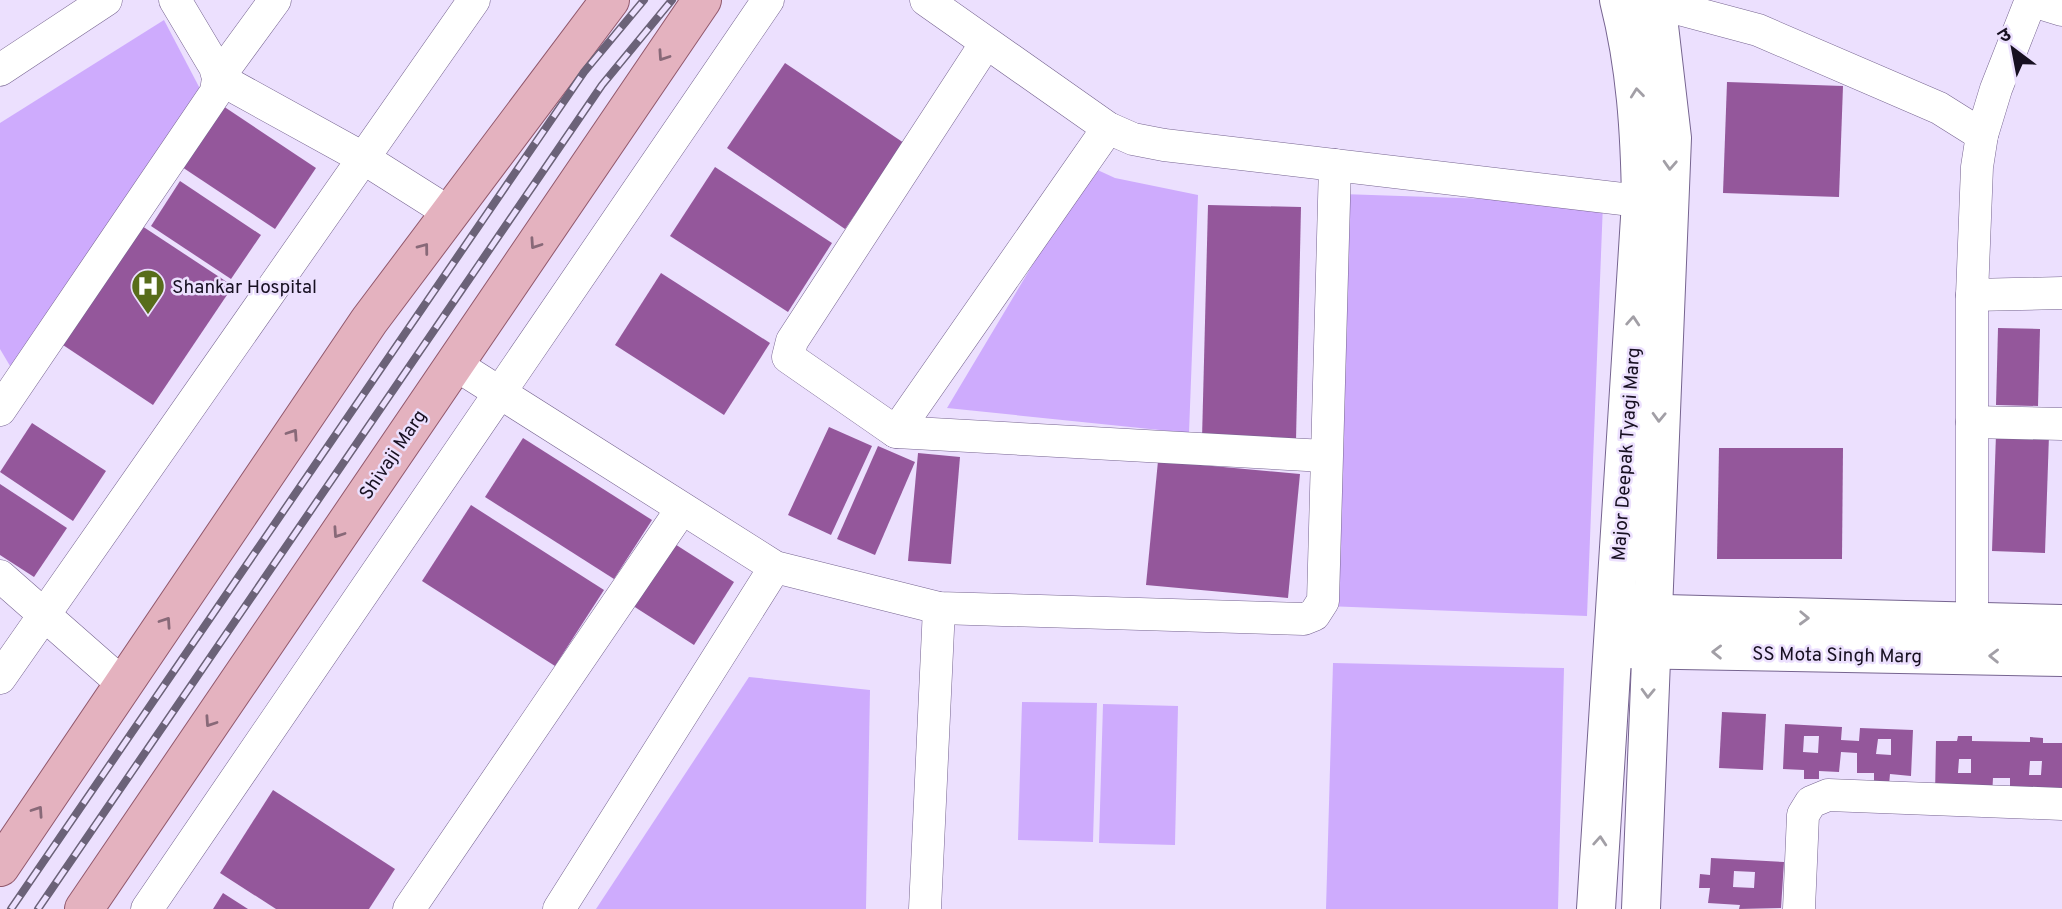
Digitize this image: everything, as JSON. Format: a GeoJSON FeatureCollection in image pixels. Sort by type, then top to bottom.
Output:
{"type":"FeatureCollection","features":[{"type":"Feature","properties":{"kind":"main road"},"geometry":{"type":"LineString","coordinates":[[0,867],[369,321],[610,0]]}},
{"type":"Feature","properties":{"kind":"main road","name":"Shivaji Marg"},"geometry":{"type":"LineString","coordinates":[[84,909],[702,0]]}},
{"type":"Feature","properties":{"kind":"street"},"geometry":{"type":"LineString","coordinates":[[0,71],[106,0]]}},
{"type":"Feature","properties":{"kind":"street"},"geometry":{"type":"LineString","coordinates":[[0,410],[216,92],[218,78],[215,67],[175,0]]}},
{"type":"Feature","properties":{"kind":"street"},"geometry":{"type":"LineString","coordinates":[[218,78],[275,0]]}},
{"type":"Feature","properties":{"kind":"street"},"geometry":{"type":"LineString","coordinates":[[0,678],[474,0]]}},
{"type":"Feature","properties":{"kind":"street"},"geometry":{"type":"LineString","coordinates":[[147,909],[768,0]]}},
{"type":"Feature","properties":{"kind":"street"},"geometry":{"type":"LineString","coordinates":[[926,0],[1108,128],[1133,139],[1164,145],[1655,203]]}},
{"type":"Feature","properties":{"kind":"street","name":"Major Deepak Tyagi Marg"},"geometry":{"type":"LineString","coordinates":[[1619,0],[1636,79],[1655,203]]}},
{"type":"Feature","properties":{"kind":"street"},"geometry":{"type":"LineString","coordinates":[[1972,623],[1972,295],[1974,202],[1982,135],[1996,89],[2030,0],[2062,10]]}},
{"type":"Feature","properties":{"kind":"street"},"geometry":{"type":"LineString","coordinates":[[1656,2],[1758,30],[1939,108],[1982,135]]}},
{"type":"Feature","properties":{"kind":"street","name":"Major Deepak Tyagi Marg"},"geometry":{"type":"LineString","coordinates":[[1596,909],[1631,632],[1655,203],[1670,110],[1656,2]]}},
{"type":"Feature","properties":{"kind":"street"},"geometry":{"type":"LineString","coordinates":[[986,43],[788,349],[788,357],[896,432],[1325,456]]}},
{"type":"Feature","properties":{"kind":"street"},"geometry":{"type":"LineString","coordinates":[[218,78],[363,158],[450,213]]}},
{"type":"Feature","properties":{"kind":"street"},"geometry":{"type":"LineString","coordinates":[[896,432],[1108,128]]}},
{"type":"Feature","properties":{"kind":"street"},"geometry":{"type":"LineString","coordinates":[[453,363],[681,510],[775,567],[939,608],[1304,619],[1314,615],[1323,601],[1335,165]]}},
{"type":"Feature","properties":{"kind":"street"},"geometry":{"type":"LineString","coordinates":[[1972,295],[2062,293]]}},
{"type":"Feature","properties":{"kind":"street"},"geometry":{"type":"LineString","coordinates":[[1972,422],[2062,424]]}},
{"type":"Feature","properties":{"kind":"street"},"geometry":{"type":"LineString","coordinates":[[409,909],[681,510]]}},
{"type":"Feature","properties":{"kind":"street"},"geometry":{"type":"LineString","coordinates":[[559,909],[775,567]]}},
{"type":"Feature","properties":{"kind":"street"},"geometry":{"type":"LineString","coordinates":[[0,576],[124,685]]}},
{"type":"Feature","properties":{"kind":"street"},"geometry":{"type":"LineString","coordinates":[[925,909],[939,608]]}},
{"type":"Feature","properties":{"kind":"street","name":"SS Mota Singh Marg"},"geometry":{"type":"LineString","coordinates":[[1631,632],[1972,623],[2062,624]]}},
{"type":"Feature","properties":{"kind":"street","name":"Major Deepak Tyagi Marg"},"geometry":{"type":"LineString","coordinates":[[1631,632],[1641,909]]}},
{"type":"Feature","properties":{"kind":"street","name":"SS Mota Singh Marg"},"geometry":{"type":"LineString","coordinates":[[1631,632],[2062,657]]}},
{"type":"Feature","properties":{"kind":"street"},"geometry":{"type":"LineString","coordinates":[[1799,909],[1803,815],[1811,803],[1828,795],[2062,804]]}},
{"type":"Feature","properties":{"kind":"shaded area"},"geometry":{"type":"Polygon","coordinates":[[[164,20],[208,104],[16,376],[0,349],[0,123],[164,20]]]}},
{"type":"Feature","properties":{"kind":"shaded area"},"geometry":{"type":"Polygon","coordinates":[[[1091,167],[1115,178],[1198,195],[1189,433],[947,408],[1091,167]]]}},
{"type":"Feature","properties":{"kind":"shaded area"},"geometry":{"type":"Polygon","coordinates":[[[1342,194],[1603,203],[1587,616],[1326,606],[1342,194]]]}},
{"type":"Feature","properties":{"kind":"shaded area"},"geometry":{"type":"Polygon","coordinates":[[[1333,663],[1564,668],[1558,909],[1326,909],[1333,663]]]}},
{"type":"Feature","properties":{"kind":"shaded area"},"geometry":{"type":"Polygon","coordinates":[[[749,677],[870,690],[866,909],[596,909],[749,677]]]}},
{"type":"Feature","properties":{"kind":"shaded area"},"geometry":{"type":"Polygon","coordinates":[[[1022,702],[1097,703],[1093,842],[1018,840],[1022,702]]]}},
{"type":"Feature","properties":{"kind":"shaded area"},"geometry":{"type":"Polygon","coordinates":[[[1103,704],[1178,706],[1175,845],[1099,843],[1103,704]]]}},
{"type":"Feature","properties":{"kind":"building"},"geometry":{"type":"Polygon","coordinates":[[[785,63],[904,143],[845,229],[727,148],[785,63]]]}},
{"type":"Feature","properties":{"kind":"building"},"geometry":{"type":"Polygon","coordinates":[[[1727,82],[1843,86],[1839,197],[1723,193],[1727,82]]]}},
{"type":"Feature","properties":{"kind":"building"},"geometry":{"type":"Polygon","coordinates":[[[223,106],[316,168],[275,229],[182,167],[223,106]]]}},
{"type":"Feature","properties":{"kind":"building"},"geometry":{"type":"Polygon","coordinates":[[[715,167],[832,243],[788,312],[670,236],[715,167]]]}},
{"type":"Feature","properties":{"kind":"building"},"geometry":{"type":"Polygon","coordinates":[[[180,181],[261,235],[231,279],[151,226],[180,181]]]}},
{"type":"Feature","properties":{"kind":"building"},"geometry":{"type":"Polygon","coordinates":[[[1208,205],[1301,207],[1296,441],[1202,439],[1208,205]]]}},
{"type":"Feature","properties":{"kind":"building","name":"Shankar Hospital"},"geometry":{"type":"Polygon","coordinates":[[[142,226],[233,286],[153,405],[63,345],[142,226]]]}},
{"type":"Feature","properties":{"kind":"building"},"geometry":{"type":"Polygon","coordinates":[[[661,273],[770,343],[724,415],[615,345],[661,273]]]}},
{"type":"Feature","properties":{"kind":"building"},"geometry":{"type":"Polygon","coordinates":[[[1998,328],[2040,329],[2038,406],[1996,405],[1998,328]]]}},
{"type":"Feature","properties":{"kind":"building"},"geometry":{"type":"Polygon","coordinates":[[[32,423],[106,471],[73,521],[0,472],[32,423]]]}},
{"type":"Feature","properties":{"kind":"building"},"geometry":{"type":"Polygon","coordinates":[[[829,427],[872,446],[831,535],[788,515],[829,427]]]}},
{"type":"Feature","properties":{"kind":"building"},"geometry":{"type":"Polygon","coordinates":[[[1996,434],[2049,435],[2045,553],[1992,551],[1996,434]]]}},
{"type":"Feature","properties":{"kind":"building"},"geometry":{"type":"Polygon","coordinates":[[[523,438],[652,520],[614,579],[485,497],[523,438]]]}},
{"type":"Feature","properties":{"kind":"building"},"geometry":{"type":"Polygon","coordinates":[[[878,446],[915,462],[875,555],[837,539],[878,446]]]}},
{"type":"Feature","properties":{"kind":"building"},"geometry":{"type":"Polygon","coordinates":[[[1719,448],[1843,448],[1842,559],[1717,559],[1719,448]]]}},
{"type":"Feature","properties":{"kind":"building"},"geometry":{"type":"Polygon","coordinates":[[[918,453],[960,457],[951,564],[908,561],[918,453]]]}},
{"type":"Feature","properties":{"kind":"building"},"geometry":{"type":"Polygon","coordinates":[[[1158,461],[1300,474],[1288,598],[1146,585],[1158,461]]]}},
{"type":"Feature","properties":{"kind":"building"},"geometry":{"type":"Polygon","coordinates":[[[0,484],[67,528],[34,577],[0,555],[0,484]]]}},
{"type":"Feature","properties":{"kind":"building"},"geometry":{"type":"Polygon","coordinates":[[[471,505],[604,590],[555,666],[422,581],[471,505]]]}},
{"type":"Feature","properties":{"kind":"building"},"geometry":{"type":"Polygon","coordinates":[[[667,539],[734,582],[694,645],[627,602],[667,539]]]}},
{"type":"Feature","properties":{"kind":"building"},"geometry":{"type":"Polygon","coordinates":[[[1722,712],[1766,714],[1763,770],[1719,768],[1722,712]]]}},
{"type":"Feature","properties":{"kind":"building"},"geometry":{"type":"Polygon","coordinates":[[[1785,724],[1842,727],[1841,740],[1859,741],[1860,728],[1913,730],[1911,776],[1890,774],[1889,785],[1874,784],[1874,773],[1857,773],[1857,753],[1841,752],[1839,772],[1819,771],[1819,779],[1804,779],[1804,770],[1783,769],[1785,724]],[[1804,736],[1803,752],[1818,753],[1819,736],[1804,736]],[[1878,739],[1876,754],[1891,755],[1891,739],[1878,739]]]}},
{"type":"Feature","properties":{"kind":"building"},"geometry":{"type":"Polygon","coordinates":[[[1958,736],[1972,736],[1972,741],[2030,742],[2030,737],[2043,738],[2043,743],[2062,743],[2062,797],[2010,796],[2010,778],[1993,778],[1992,796],[1935,795],[1936,741],[1957,741],[1958,736]],[[1959,759],[1958,773],[1971,773],[1971,759],[1959,759]],[[2030,761],[2029,775],[2041,775],[2042,761],[2030,761]]]}},
{"type":"Feature","properties":{"kind":"building"},"geometry":{"type":"Polygon","coordinates":[[[273,790],[395,869],[369,909],[276,909],[220,873],[273,790]]]}},
{"type":"Feature","properties":{"kind":"building"},"geometry":{"type":"Polygon","coordinates":[[[1711,858],[1784,862],[1781,908],[1739,909],[1740,905],[1708,903],[1710,888],[1699,888],[1700,874],[1710,875],[1711,858]],[[1734,871],[1733,887],[1754,888],[1755,872],[1734,871]]]}},
{"type":"Feature","properties":{"kind":"building"},"geometry":{"type":"Polygon","coordinates":[[[223,893],[248,909],[213,909],[223,893]]]}},
{"type":"Feature","properties":{"kind":"railway"},"geometry":{"type":"LineString","coordinates":[[11,909],[584,72],[644,0]]}},
{"type":"Feature","properties":{"kind":"railway"},"geometry":{"type":"LineString","coordinates":[[38,909],[602,85],[672,0]]}},
{"type":"Feature","properties":{"kind":"place","name":"Shankar Hospital"},"geometry":{"type":"Point","coordinates":[148,316]}}]}
